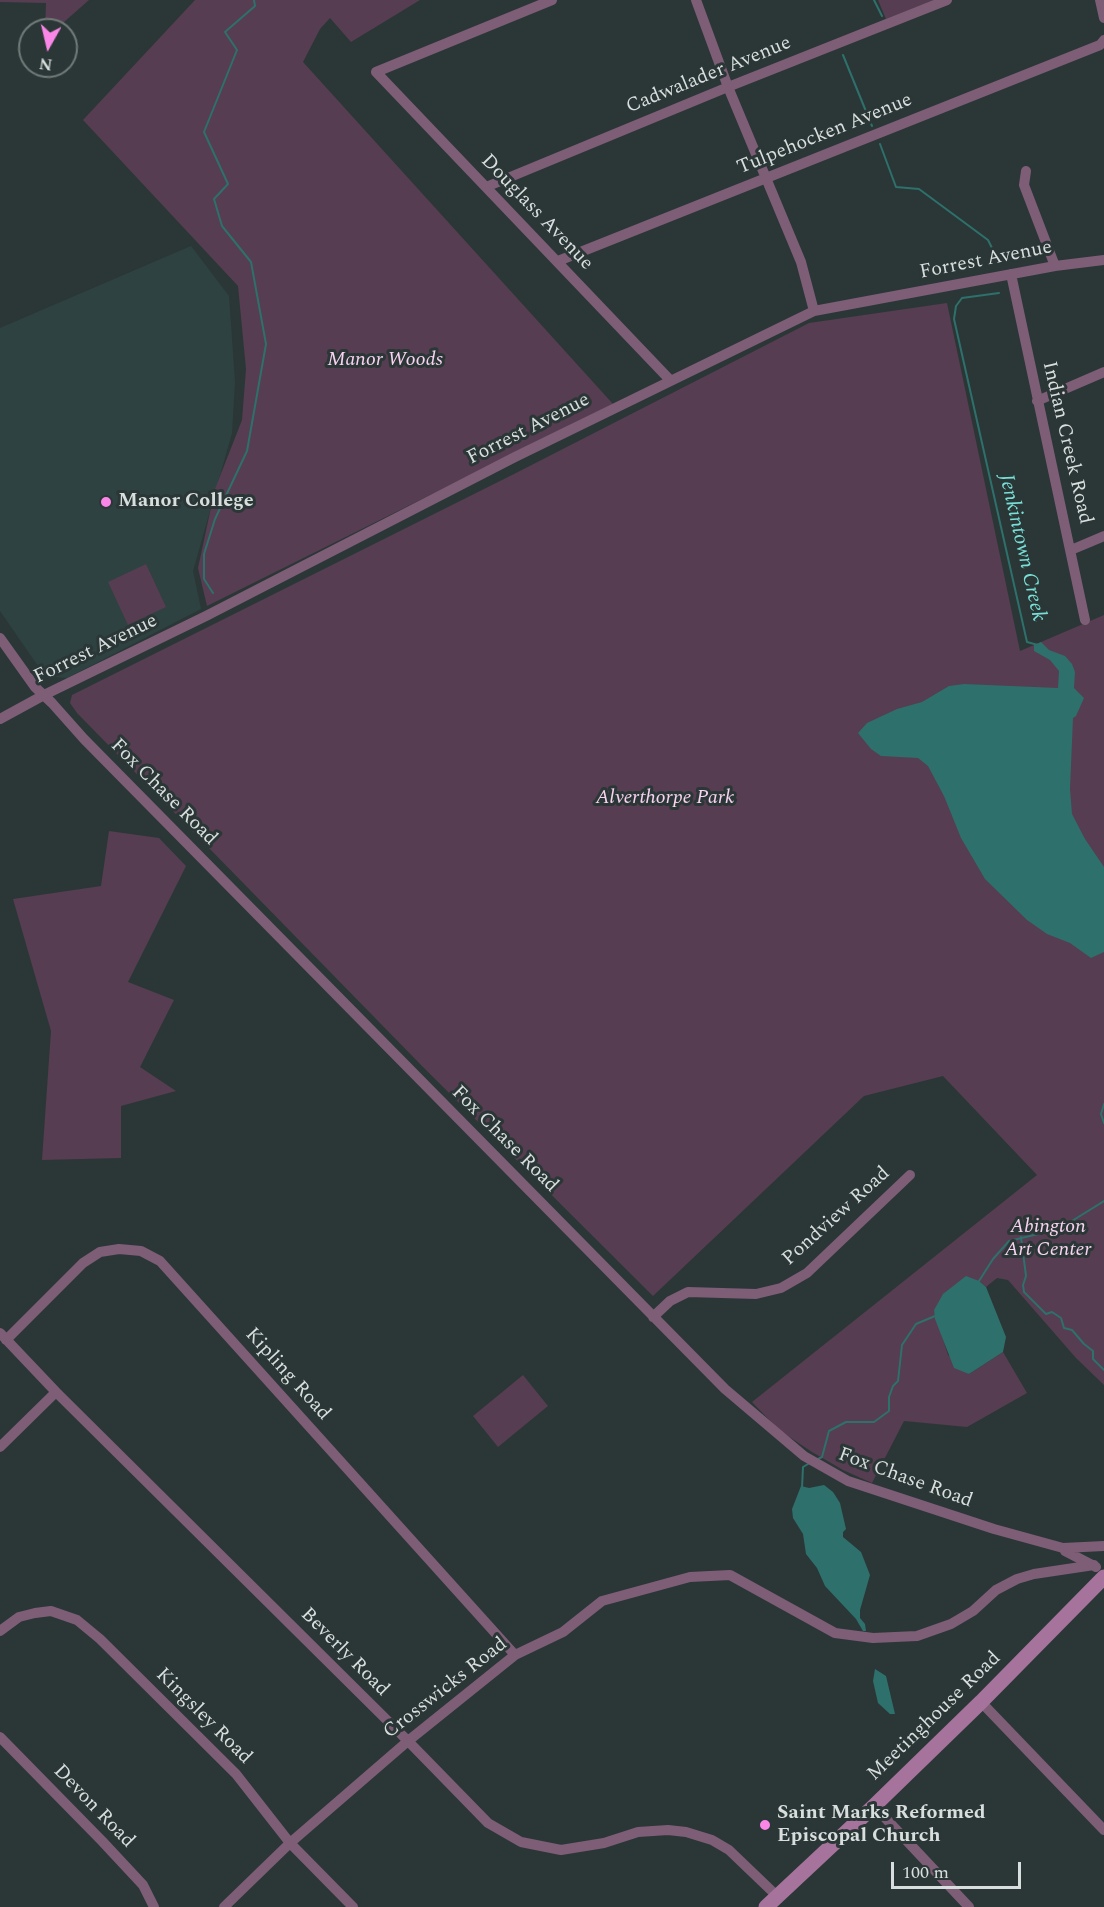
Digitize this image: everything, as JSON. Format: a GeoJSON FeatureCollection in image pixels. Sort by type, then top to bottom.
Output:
{"type":"FeatureCollection","features":[{"type":"Feature","properties":{"kind":"street","name":"Douglass Avenue"},"geometry":{"type":"LineString","coordinates":[[552,0],[376,72],[670,380]]}},
{"type":"Feature","properties":{"kind":"street"},"geometry":{"type":"LineString","coordinates":[[696,0],[728,87],[801,262],[814,311]]}},
{"type":"Feature","properties":{"kind":"street","name":"Cadwalader Avenue"},"geometry":{"type":"LineString","coordinates":[[486,187],[947,0]]}},
{"type":"Feature","properties":{"kind":"street"},"geometry":{"type":"LineString","coordinates":[[1100,0],[1104,18]]}},
{"type":"Feature","properties":{"kind":"street","name":"Tulpehocken Avenue"},"geometry":{"type":"LineString","coordinates":[[558,261],[1100,45],[1104,40]]}},
{"type":"Feature","properties":{"kind":"street"},"geometry":{"type":"LineString","coordinates":[[1026,171],[1024,185],[1055,266]]}},
{"type":"Feature","properties":{"kind":"street","name":"Forrest Avenue"},"geometry":{"type":"LineString","coordinates":[[0,719],[516,457],[814,311],[1055,266],[1104,260]]}},
{"type":"Feature","properties":{"kind":"street","name":"Indian Creek Road"},"geometry":{"type":"LineString","coordinates":[[1011,274],[1085,620]]}},
{"type":"Feature","properties":{"kind":"street"},"geometry":{"type":"LineString","coordinates":[[1037,401],[1104,372]]}},
{"type":"Feature","properties":{"kind":"street"},"geometry":{"type":"LineString","coordinates":[[1071,550],[1104,536]]}},
{"type":"Feature","properties":{"kind":"street","name":"Fox Chase Road"},"geometry":{"type":"LineString","coordinates":[[0,638],[35,687],[84,739],[743,1406],[804,1456],[848,1481],[993,1530],[1063,1548],[1104,1546]]}},
{"type":"Feature","properties":{"kind":"street","name":"Pondview Road"},"geometry":{"type":"LineString","coordinates":[[653,1317],[670,1301],[688,1292],[756,1294],[782,1288],[807,1273],[910,1174]]}},
{"type":"Feature","properties":{"kind":"street","name":"Kipling Road"},"geometry":{"type":"LineString","coordinates":[[3,1336],[83,1263],[100,1252],[119,1248],[141,1251],[160,1261],[515,1655]]}},
{"type":"Feature","properties":{"kind":"street","name":"Beverly Road"},"geometry":{"type":"LineString","coordinates":[[3,1336],[56,1392],[489,1823],[521,1842],[561,1850],[604,1843],[638,1832],[668,1830],[686,1832],[712,1840],[729,1850],[770,1904]]}},
{"type":"Feature","properties":{"kind":"street"},"geometry":{"type":"LineString","coordinates":[[0,1447],[56,1392]]}},
{"type":"Feature","properties":{"kind":"street","name":"Fox Chase Road"},"geometry":{"type":"LineString","coordinates":[[1063,1548],[1068,1554],[1081,1558],[1101,1570]]}},
{"type":"Feature","properties":{"kind":"street","name":"Fox Chase Road"},"geometry":{"type":"LineString","coordinates":[[1076,1549],[1088,1554],[1101,1570]]}},
{"type":"Feature","properties":{"kind":"street","name":"Crosswicks Road"},"geometry":{"type":"LineString","coordinates":[[224,1907],[290,1844],[408,1741],[515,1655],[563,1632],[602,1601],[690,1577],[730,1575],[835,1633],[873,1638],[916,1636],[951,1624],[973,1611],[996,1590],[1017,1579],[1034,1574],[1082,1567],[1101,1570]]}},
{"type":"Feature","properties":{"kind":"street","name":"Meetinghouse Road"},"geometry":{"type":"LineString","coordinates":[[770,1904],[981,1702],[1101,1570]]}},
{"type":"Feature","properties":{"kind":"street","name":"Kingsley Road"},"geometry":{"type":"LineString","coordinates":[[0,1631],[19,1617],[34,1613],[51,1611],[77,1620],[100,1639],[236,1774],[290,1844],[353,1907]]}},
{"type":"Feature","properties":{"kind":"street"},"geometry":{"type":"LineString","coordinates":[[981,1702],[1104,1830]]}},
{"type":"Feature","properties":{"kind":"street","name":"Devon Road"},"geometry":{"type":"LineString","coordinates":[[0,1737],[109,1848],[143,1886],[154,1907]]}},
{"type":"Feature","properties":{"kind":"street"},"geometry":{"type":"LineString","coordinates":[[874,1806],[969,1907]]}},
{"type":"Feature","properties":{"kind":"shaded area","name":"Manor College"},"geometry":{"type":"Polygon","coordinates":[[[191,246],[229,296],[235,382],[232,433],[193,571],[201,609],[67,678],[45,676],[0,611],[0,328],[191,246]]]}},
{"type":"Feature","properties":{"kind":"green space"},"geometry":{"type":"Polygon","coordinates":[[[0,0],[89,0],[69,18],[45,18],[46,3],[0,2],[0,0]]]}},
{"type":"Feature","properties":{"kind":"green space","name":"Manor Woods"},"geometry":{"type":"Polygon","coordinates":[[[195,0],[420,0],[351,42],[330,18],[320,29],[303,62],[613,404],[207,606],[198,568],[215,489],[242,420],[246,369],[238,286],[83,120],[195,0]]]}},
{"type":"Feature","properties":{"kind":"green space"},"geometry":{"type":"Polygon","coordinates":[[[878,0],[934,0],[886,19],[878,0]]]}},
{"type":"Feature","properties":{"kind":"green space","name":"Alverthorpe Park"},"geometry":{"type":"Polygon","coordinates":[[[947,303],[1020,651],[1104,615],[1104,1385],[1076,1358],[1008,1280],[997,1278],[986,1287],[979,1281],[934,1310],[948,1355],[969,1374],[1003,1352],[1027,1393],[967,1427],[904,1421],[872,1483],[843,1470],[779,1430],[752,1402],[1037,1175],[943,1076],[864,1096],[653,1296],[422,1066],[77,713],[70,703],[72,695],[514,474],[809,323],[947,303]]]}},
{"type":"Feature","properties":{"kind":"green space"},"geometry":{"type":"Polygon","coordinates":[[[146,564],[166,607],[128,625],[108,582],[146,564]]]}},
{"type":"Feature","properties":{"kind":"green space"},"geometry":{"type":"Polygon","coordinates":[[[109,831],[159,838],[186,866],[128,982],[174,1000],[140,1067],[176,1091],[121,1106],[121,1158],[42,1160],[51,1031],[13,899],[101,886],[109,831]]]}},
{"type":"Feature","properties":{"kind":"green space"},"geometry":{"type":"Polygon","coordinates":[[[523,1375],[548,1406],[498,1447],[473,1416],[523,1375]]]}},
{"type":"Feature","properties":{"kind":"water"},"geometry":{"type":"Polygon","coordinates":[[[1041,642],[1049,650],[1065,656],[1072,664],[1075,672],[1074,688],[1084,698],[1073,718],[1070,789],[1072,814],[1104,867],[1104,952],[1091,958],[1070,943],[1047,934],[1027,920],[985,879],[961,838],[944,796],[928,766],[918,758],[881,756],[871,749],[858,733],[867,723],[897,709],[922,702],[949,686],[964,684],[1058,688],[1059,671],[1050,660],[1034,651],[1034,645],[1041,642]]]}},
{"type":"Feature","properties":{"kind":"water"},"geometry":{"type":"Polygon","coordinates":[[[966,1276],[979,1281],[986,1287],[1006,1337],[1003,1352],[969,1374],[954,1368],[935,1319],[934,1310],[943,1294],[966,1276]]]}},
{"type":"Feature","properties":{"kind":"water"},"geometry":{"type":"Polygon","coordinates":[[[824,1485],[833,1492],[840,1503],[846,1529],[843,1537],[861,1552],[870,1575],[860,1610],[860,1618],[865,1624],[866,1631],[863,1631],[856,1619],[825,1586],[817,1568],[806,1554],[803,1534],[793,1518],[792,1509],[801,1486],[809,1488],[824,1485]]]}},
{"type":"Feature","properties":{"kind":"water"},"geometry":{"type":"Polygon","coordinates":[[[875,1669],[886,1676],[895,1714],[890,1714],[878,1703],[873,1681],[875,1669]]]}},
{"type":"Feature","properties":{"kind":"waterway"},"geometry":{"type":"LineString","coordinates":[[213,593],[204,579],[204,554],[215,519],[247,451],[266,344],[251,262],[222,226],[214,199],[228,184],[204,132],[237,50],[225,32],[255,6],[254,0]]}},
{"type":"Feature","properties":{"kind":"waterway","name":"Jenkintown Creek"},"geometry":{"type":"LineString","coordinates":[[874,0],[882,16]]}},
{"type":"Feature","properties":{"kind":"waterway","name":"Jenkintown Creek"},"geometry":{"type":"LineString","coordinates":[[843,55],[872,126]]}},
{"type":"Feature","properties":{"kind":"waterway","name":"Jenkintown Creek"},"geometry":{"type":"LineString","coordinates":[[880,144],[896,187],[919,189],[988,240],[997,258]]}},
{"type":"Feature","properties":{"kind":"waterway","name":"Jenkintown Creek"},"geometry":{"type":"LineString","coordinates":[[999,293],[962,298],[956,306],[954,319],[1027,642],[1038,645]]}},
{"type":"Feature","properties":{"kind":"waterway","name":"Jenkintown Creek"},"geometry":{"type":"LineString","coordinates":[[1104,1104],[1101,1114],[1104,1123]]}},
{"type":"Feature","properties":{"kind":"waterway","name":"Jenkintown Creek"},"geometry":{"type":"LineString","coordinates":[[979,1281],[993,1259],[1009,1241],[1059,1229],[1104,1201]]}},
{"type":"Feature","properties":{"kind":"waterway","name":"Jenkintown Creek"},"geometry":{"type":"LineString","coordinates":[[1021,1237],[1026,1276],[1023,1285],[1024,1292],[1046,1314],[1052,1312],[1061,1318],[1064,1328],[1072,1330],[1093,1351],[1093,1359],[1104,1370]]}},
{"type":"Feature","properties":{"kind":"waterway"},"geometry":{"type":"LineString","coordinates":[[818,1459],[822,1457],[829,1431],[846,1422],[874,1422],[889,1411],[889,1397],[893,1386],[898,1381],[902,1345],[916,1324],[935,1316]]}},
{"type":"Feature","properties":{"kind":"waterway"},"geometry":{"type":"LineString","coordinates":[[802,1488],[803,1467],[808,1464]]}},
{"type":"Feature","properties":{"kind":"place","name":"Manor College"},"geometry":{"type":"Point","coordinates":[106,502]}},
{"type":"Feature","properties":{"kind":"place","name":"Saint Marks Reformed Episcopal Church"},"geometry":{"type":"Point","coordinates":[765,1825]}},
{"type":"Feature","properties":{"kind":"park label","name":"Abington Art Center"},"geometry":{"type":"Point","coordinates":[1048,1240]}}]}
